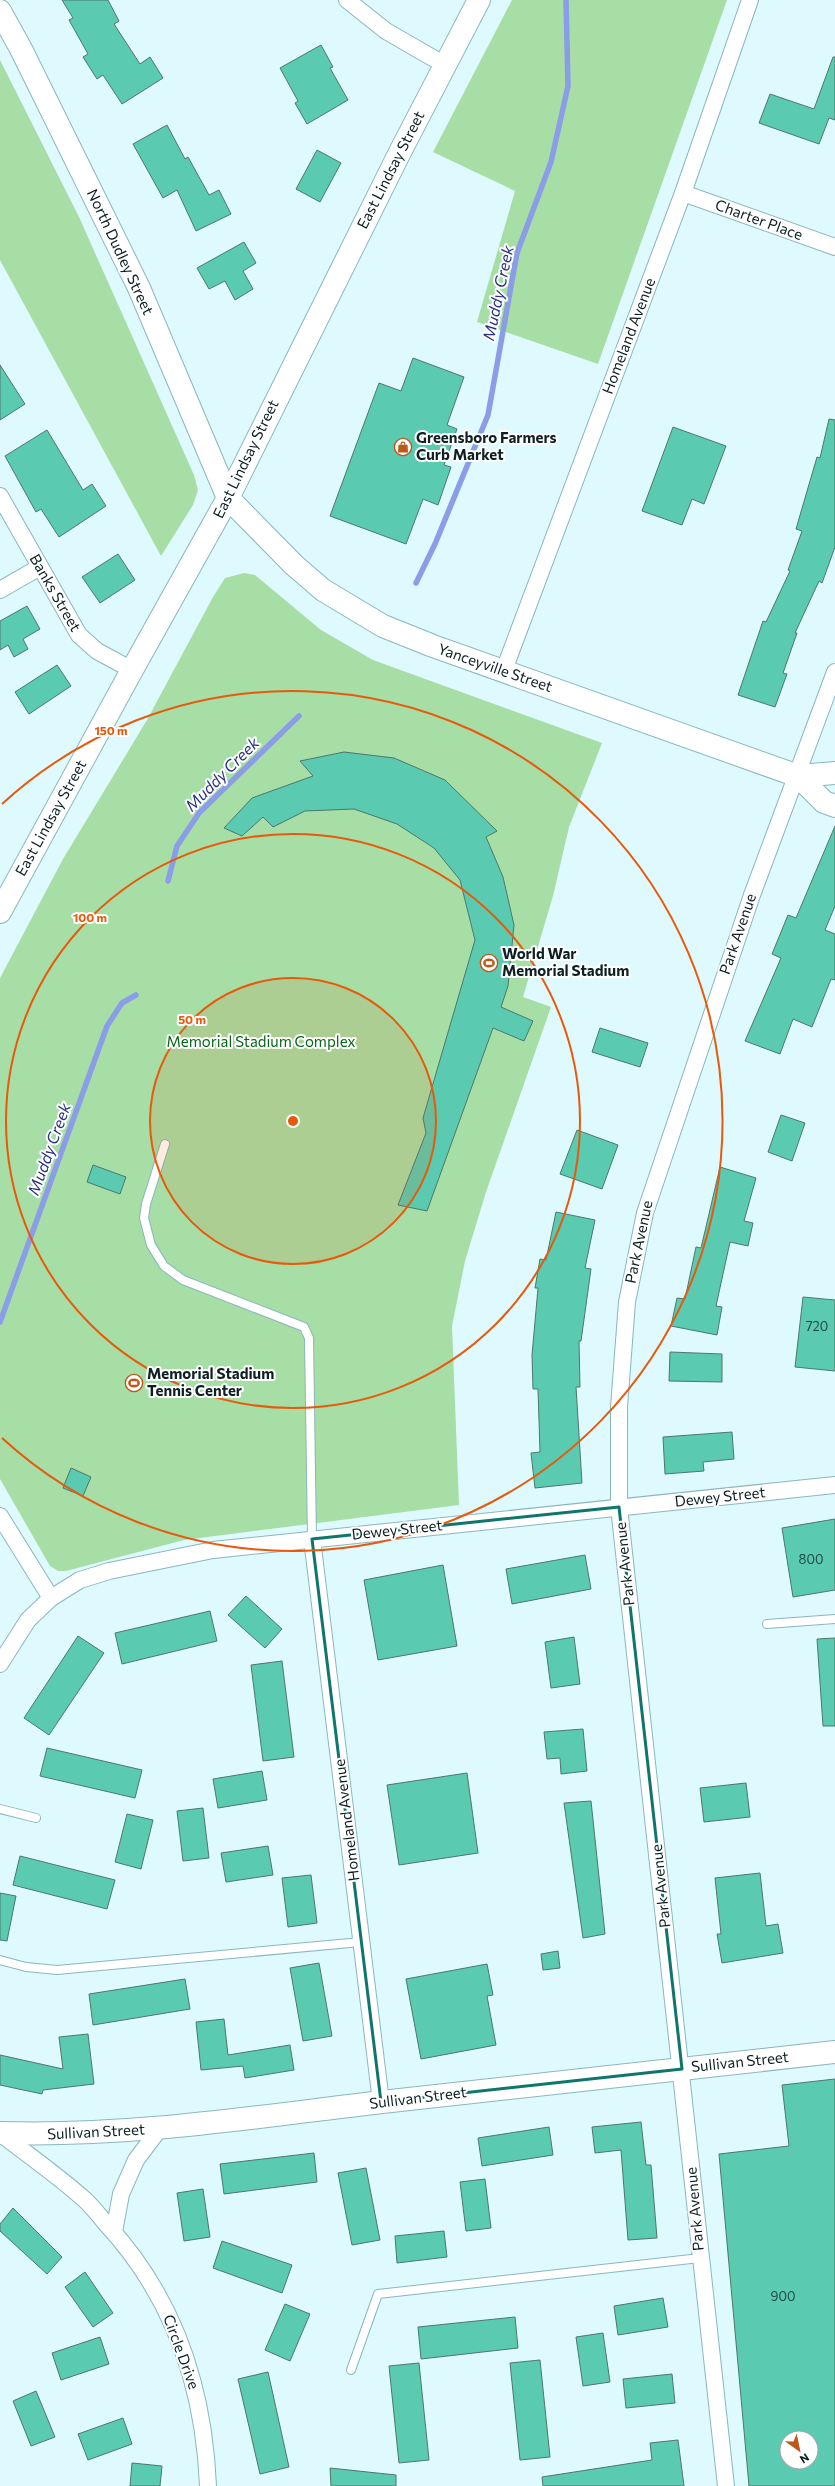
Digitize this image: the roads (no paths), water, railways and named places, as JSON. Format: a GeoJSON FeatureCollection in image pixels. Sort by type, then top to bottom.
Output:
{"type":"FeatureCollection","features":[{"type":"Feature","properties":{"kind":"street","name":"East Lindsay Street"},"geometry":{"type":"LineString","coordinates":[[0,912],[228,498],[292,368],[479,0]]}},
{"type":"Feature","properties":{"kind":"street","name":"Homeland Avenue"},"geometry":{"type":"LineString","coordinates":[[504,670],[683,193],[750,0]]}},
{"type":"Feature","properties":{"kind":"street"},"geometry":{"type":"LineString","coordinates":[[352,1],[386,31],[445,65]]}},
{"type":"Feature","properties":{"kind":"street","name":"North Dudley Street"},"geometry":{"type":"LineString","coordinates":[[0,11],[28,62],[139,288],[228,498]]}},
{"type":"Feature","properties":{"kind":"street","name":"Charter Place"},"geometry":{"type":"LineString","coordinates":[[683,193],[835,247]]}},
{"type":"Feature","properties":{"kind":"street","name":"Banks Street"},"geometry":{"type":"LineString","coordinates":[[0,496],[79,635],[97,651],[132,670]]}},
{"type":"Feature","properties":{"kind":"street","name":"Yanceyville Street"},"geometry":{"type":"LineString","coordinates":[[228,498],[294,565],[338,601],[383,626],[798,776],[835,773]]}},
{"type":"Feature","properties":{"kind":"street"},"geometry":{"type":"LineString","coordinates":[[0,590],[40,567]]}},
{"type":"Feature","properties":{"kind":"street","name":"Park Avenue"},"geometry":{"type":"LineString","coordinates":[[726,2486],[700,2258],[682,2069],[619,1507],[618,1407],[627,1302],[645,1213],[752,895],[798,776],[835,672]]}},
{"type":"Feature","properties":{"kind":"street","name":"Yanceyville Street"},"geometry":{"type":"LineString","coordinates":[[798,776],[824,802],[835,806]]}},
{"type":"Feature","properties":{"kind":"street","name":"Dewey Street"},"geometry":{"type":"LineString","coordinates":[[0,1664],[28,1620],[51,1598],[80,1580],[109,1571],[213,1550],[835,1485]]}},
{"type":"Feature","properties":{"kind":"street"},"geometry":{"type":"LineString","coordinates":[[0,1516],[51,1598]]}},
{"type":"Feature","properties":{"kind":"street","name":"Homeland Avenue"},"geometry":{"type":"LineString","coordinates":[[312,1539],[381,2102]]}},
{"type":"Feature","properties":{"kind":"street","name":"Sullivan Street"},"geometry":{"type":"LineString","coordinates":[[0,2133],[102,2133],[160,2128],[835,2052]]}},
{"type":"Feature","properties":{"kind":"street"},"geometry":{"type":"LineString","coordinates":[[114,2232],[121,2194],[136,2160],[160,2128]]}},
{"type":"Feature","properties":{"kind":"street","name":"Circle Drive"},"geometry":{"type":"LineString","coordinates":[[0,2133],[84,2199],[135,2258],[159,2296],[177,2334],[191,2373],[199,2407],[206,2449],[208,2486]]}},
{"type":"Feature","properties":{"kind":"lane"},"geometry":{"type":"LineString","coordinates":[[165,1144],[146,1204],[144,1218],[151,1245],[164,1266],[183,1280],[304,1327],[309,1338],[312,1539]]}},
{"type":"Feature","properties":{"kind":"lane"},"geometry":{"type":"LineString","coordinates":[[767,1624],[835,1619]]}},
{"type":"Feature","properties":{"kind":"lane"},"geometry":{"type":"LineString","coordinates":[[0,1809],[36,1818]]}},
{"type":"Feature","properties":{"kind":"lane"},"geometry":{"type":"LineString","coordinates":[[0,1960],[26,1968],[57,1970],[361,1942]]}},
{"type":"Feature","properties":{"kind":"lane"},"geometry":{"type":"LineString","coordinates":[[351,2370],[378,2294],[700,2258]]}},
{"type":"Feature","properties":{"kind":"waterway","name":"Muddy Creek"},"geometry":{"type":"LineString","coordinates":[[416,583],[435,544],[488,415],[517,253],[551,162],[568,86],[566,0]]}},
{"type":"Feature","properties":{"kind":"waterway","name":"Muddy Creek"},"geometry":{"type":"LineString","coordinates":[[168,881],[177,846],[199,813],[299,716]]}},
{"type":"Feature","properties":{"kind":"waterway","name":"Muddy Creek"},"geometry":{"type":"LineString","coordinates":[[0,1322],[107,1026],[122,1003],[136,995]]}},
{"type":"Feature","properties":{"kind":"place","name":"Greensboro Farmers Curb Market"},"geometry":{"type":"Point","coordinates":[403,447]}},
{"type":"Feature","properties":{"kind":"place","name":"World War Memorial Stadium"},"geometry":{"type":"Point","coordinates":[489,963]}},
{"type":"Feature","properties":{"kind":"place","name":"Memorial Stadium Tennis Center"},"geometry":{"type":"Point","coordinates":[134,1383]}},
{"type":"Feature","properties":{"kind":"park label","name":"Memorial Stadium Complex"},"geometry":{"type":"Point","coordinates":[261,1042]}}]}
